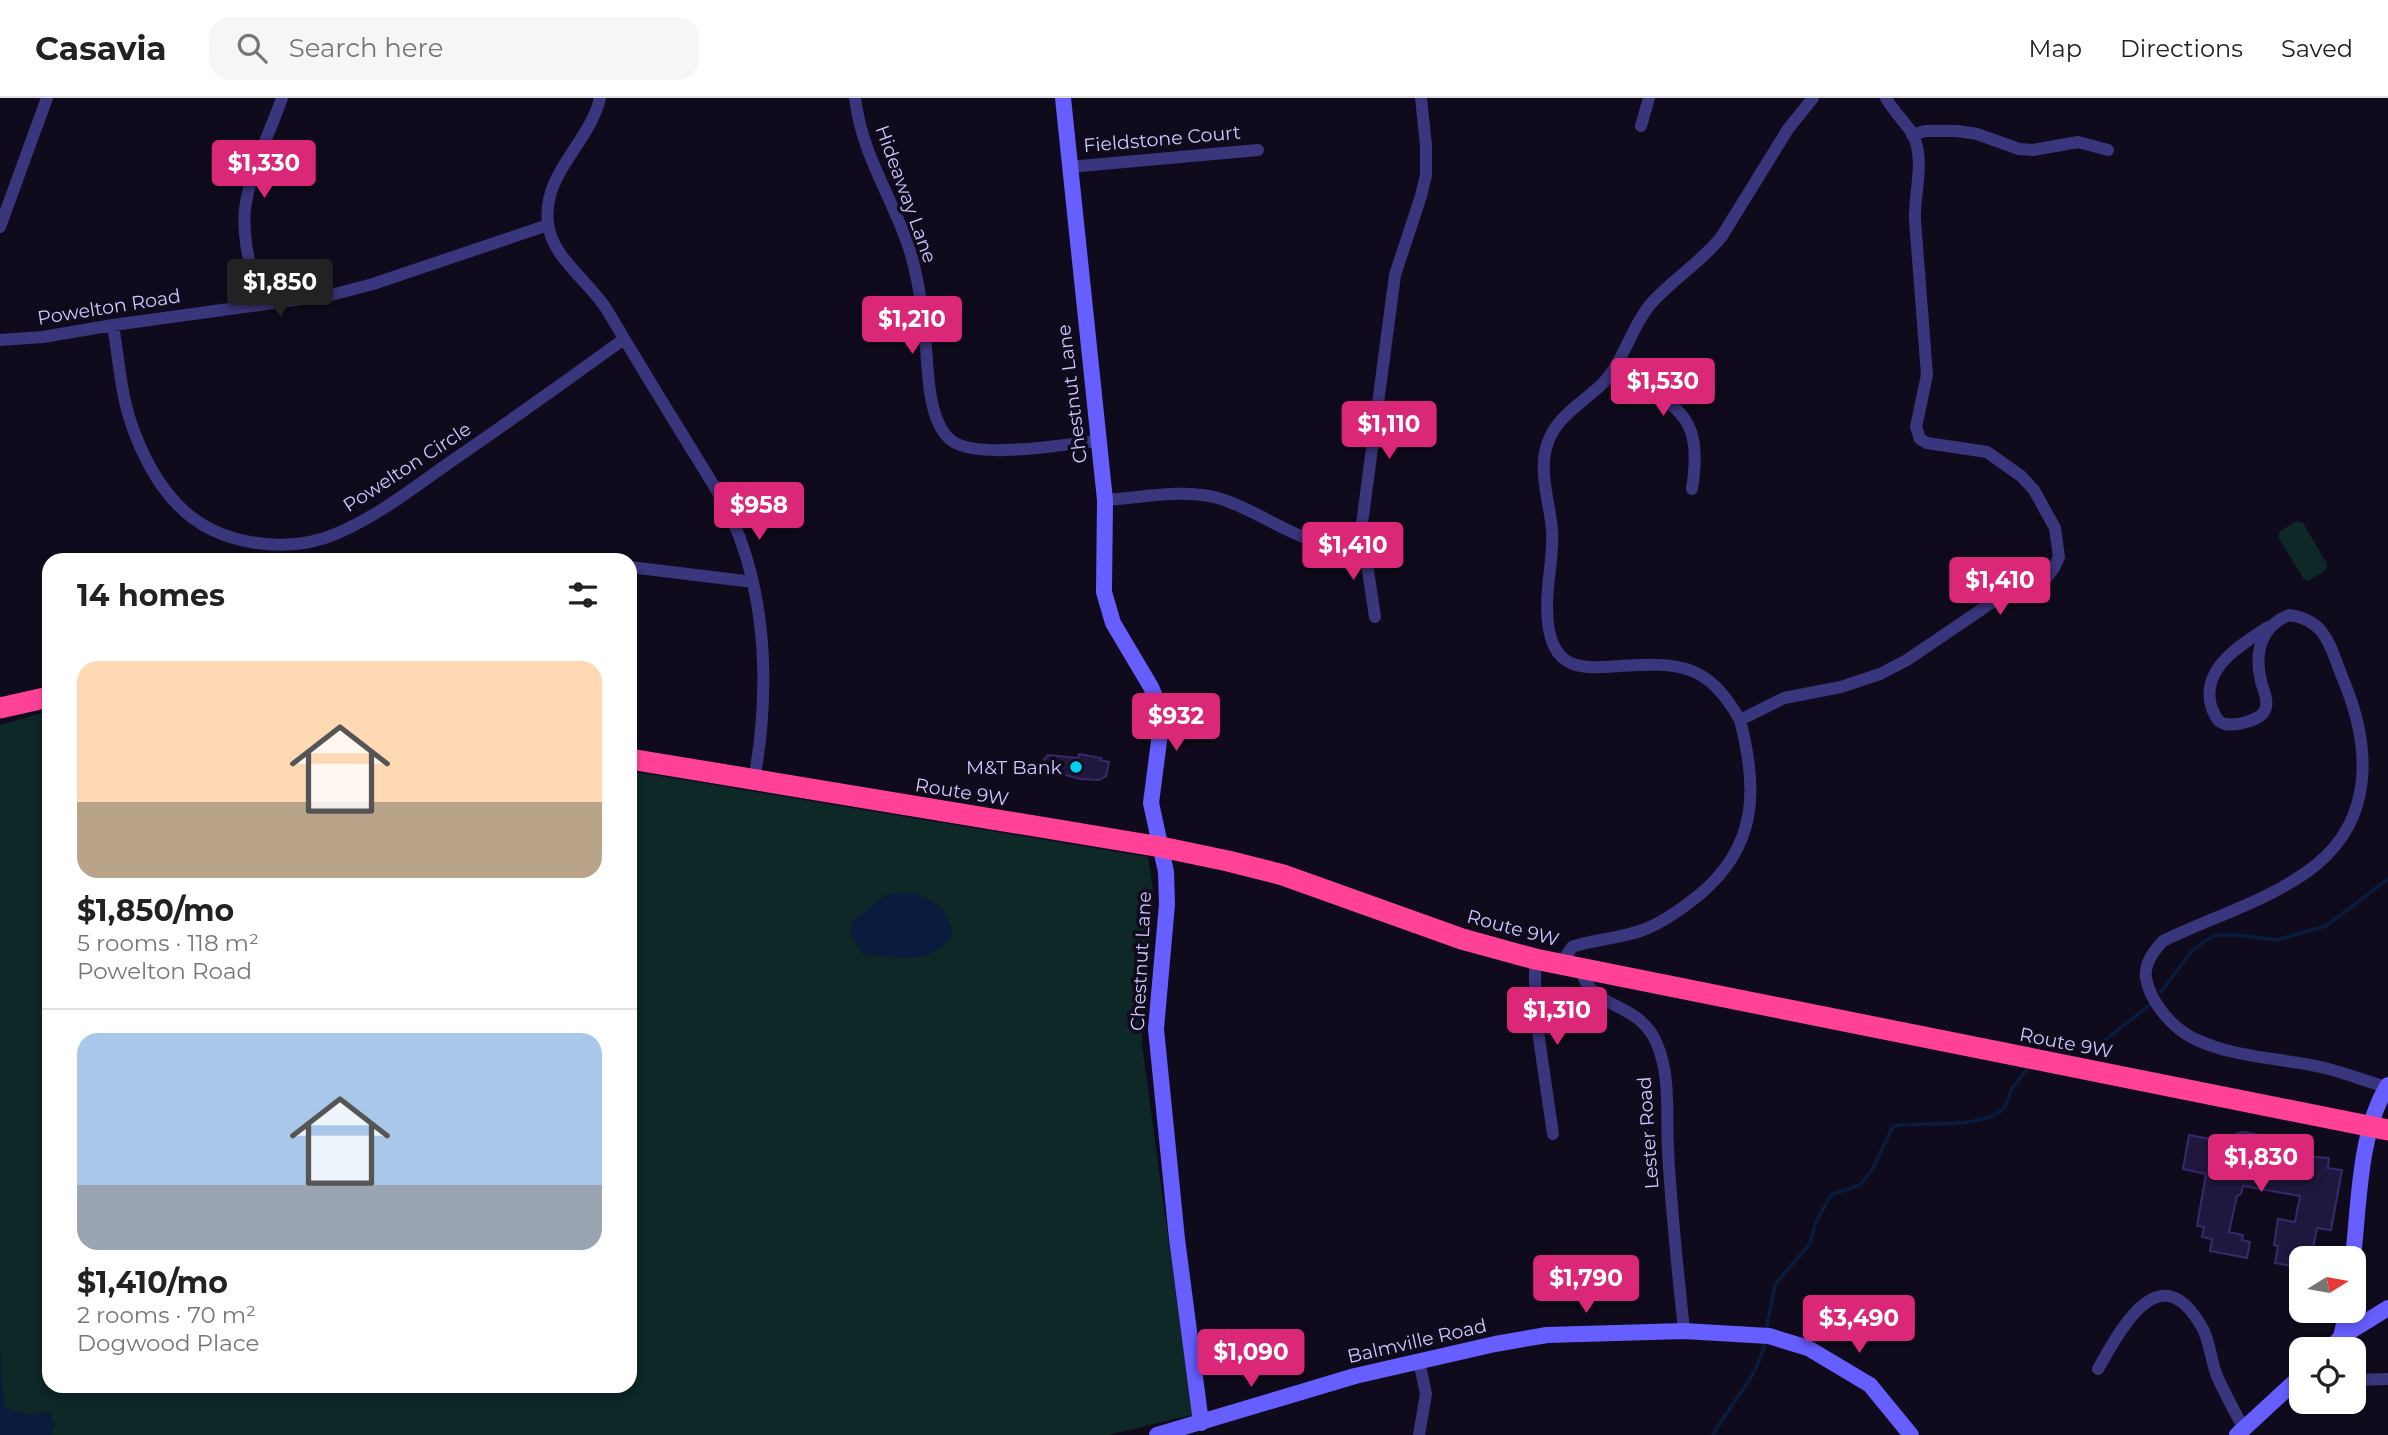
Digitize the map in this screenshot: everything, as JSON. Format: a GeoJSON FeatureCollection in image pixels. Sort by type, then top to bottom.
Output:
{"type":"FeatureCollection","features":[{"type":"Feature","properties":{"kind":"highway"},"geometry":{"type":"LineString","coordinates":[[0,708],[42,699]]}},
{"type":"Feature","properties":{"kind":"highway","name":"Route 9W"},"geometry":{"type":"LineString","coordinates":[[637,760],[1161,847],[1283,874],[1462,939],[1535,960],[2380,1128]]}},
{"type":"Feature","properties":{"kind":"street"},"geometry":{"type":"LineString","coordinates":[[0,227],[47,98]]}},
{"type":"Feature","properties":{"kind":"street"},"geometry":{"type":"LineString","coordinates":[[260,305],[246,239],[245,205],[282,98]]}},
{"type":"Feature","properties":{"kind":"street"},"geometry":{"type":"LineString","coordinates":[[600,98],[586,129],[555,181],[548,225],[564,258],[605,307],[719,494],[742,544],[753,582],[764,687],[762,738],[754,780]]}},
{"type":"Feature","properties":{"kind":"street","name":"Hideaway Lane"},"geometry":{"type":"LineString","coordinates":[[855,98],[870,160],[911,255],[924,316],[932,409],[942,432],[953,442],[973,450],[1098,441]]}},
{"type":"Feature","properties":{"kind":"street","name":"Chestnut Lane"},"geometry":{"type":"LineString","coordinates":[[1063,98],[1105,500],[1102,567],[1107,607],[1158,704],[1161,726],[1151,803],[1166,872],[1167,904],[1156,1029],[1177,1239],[1200,1423]]}},
{"type":"Feature","properties":{"kind":"street"},"geometry":{"type":"LineString","coordinates":[[1375,617],[1365,551],[1360,539],[1395,275],[1426,174],[1421,98]]}},
{"type":"Feature","properties":{"kind":"street"},"geometry":{"type":"LineString","coordinates":[[1641,126],[1649,98]]}},
{"type":"Feature","properties":{"kind":"street"},"geometry":{"type":"LineString","coordinates":[[1571,967],[1572,947],[1635,932],[1668,917],[1703,891],[1730,862],[1741,844],[1751,797],[1749,759],[1740,720],[1723,693],[1701,674],[1659,664],[1582,667],[1569,663],[1553,643],[1547,615],[1552,538],[1545,454],[1556,426],[1620,361],[1640,317],[1662,292],[1716,244],[1788,129],[1813,98]]}},
{"type":"Feature","properties":{"kind":"street"},"geometry":{"type":"LineString","coordinates":[[1740,720],[1784,698],[1841,687],[1880,674],[1907,660],[1992,603],[2045,580],[2059,557],[2055,527],[2047,511],[2034,490],[2011,467],[1987,452],[1927,443],[1917,434],[1916,427],[1927,375],[1914,220],[1920,159],[1912,135],[1885,98]]}},
{"type":"Feature","properties":{"kind":"street"},"geometry":{"type":"LineString","coordinates":[[1912,135],[1924,131],[1957,131],[1977,134],[2018,149],[2033,150],[2078,142],[2108,150]]}},
{"type":"Feature","properties":{"kind":"street","name":"Fieldstone Court"},"geometry":{"type":"LineString","coordinates":[[1069,167],[1258,150]]}},
{"type":"Feature","properties":{"kind":"street","name":"Powelton Road"},"geometry":{"type":"LineString","coordinates":[[0,340],[43,337],[331,295],[373,284],[548,225]]}},
{"type":"Feature","properties":{"kind":"street","name":"Powelton Circle"},"geometry":{"type":"LineString","coordinates":[[113,325],[129,415],[135,434],[159,482],[180,508],[194,518],[225,534],[263,545],[318,540],[368,518],[624,340]]}},
{"type":"Feature","properties":{"kind":"street"},"geometry":{"type":"LineString","coordinates":[[1611,373],[1628,386],[1647,391],[1680,411],[1694,439],[1696,453],[1692,489]]}},
{"type":"Feature","properties":{"kind":"street"},"geometry":{"type":"LineString","coordinates":[[1105,500],[1190,494],[1215,497],[1326,545],[1353,545],[1360,539]]}},
{"type":"Feature","properties":{"kind":"street"},"geometry":{"type":"LineString","coordinates":[[637,568],[753,582]]}},
{"type":"Feature","properties":{"kind":"street"},"geometry":{"type":"LineString","coordinates":[[2268,627],[2260,644],[2259,662],[2261,681],[2267,698],[2266,710],[2259,718],[2225,724],[2218,721],[2211,709],[2209,691],[2212,680],[2218,667],[2238,648],[2268,627],[2289,615],[2304,617],[2314,622],[2322,631],[2349,692],[2360,729],[2364,773],[2360,799],[2339,840],[2315,866],[2265,896],[2164,941],[2153,952],[2147,964],[2146,978],[2160,1009],[2173,1024],[2193,1038],[2213,1046],[2327,1069],[2387,1086],[2380,1128],[2363,1166],[2354,1246]]}},
{"type":"Feature","properties":{"kind":"street"},"geometry":{"type":"LineString","coordinates":[[1535,960],[1535,1011],[1553,1134]]}},
{"type":"Feature","properties":{"kind":"street","name":"Lester Road"},"geometry":{"type":"LineString","coordinates":[[1571,967],[1590,991],[1645,1022],[1661,1053],[1684,1331]]}},
{"type":"Feature","properties":{"kind":"street"},"geometry":{"type":"LineString","coordinates":[[2098,1369],[2120,1330],[2142,1304],[2155,1296],[2169,1295],[2183,1303],[2203,1330],[2217,1375],[2241,1432],[2289,1388]]}},
{"type":"Feature","properties":{"kind":"street"},"geometry":{"type":"LineString","coordinates":[[2345,1337],[2388,1308]]}},
{"type":"Feature","properties":{"kind":"street","name":"Balmville Road"},"geometry":{"type":"LineString","coordinates":[[1157,1435],[1355,1377],[1495,1344],[1547,1335],[1684,1331],[1764,1336],[1808,1348],[1855,1374],[1879,1393],[1911,1435]]}},
{"type":"Feature","properties":{"kind":"street"},"geometry":{"type":"LineString","coordinates":[[1419,1361],[1426,1394],[1419,1435]]}},
{"type":"Feature","properties":{"kind":"street"},"geometry":{"type":"LineString","coordinates":[[2366,1380],[2388,1379]]}},
{"type":"Feature","properties":{"kind":"green space"},"geometry":{"type":"Polygon","coordinates":[[[2297,521],[2303,523],[2327,564],[2326,570],[2309,581],[2303,578],[2278,537],[2280,531],[2297,521]]]}},
{"type":"Feature","properties":{"kind":"green space"},"geometry":{"type":"Polygon","coordinates":[[[42,713],[42,1393],[637,1393],[637,772],[1148,857],[1153,890],[1152,926],[1143,989],[1142,1044],[1192,1415],[1108,1435],[0,1435],[0,725],[42,713]]]}},
{"type":"Feature","properties":{"kind":"water"},"geometry":{"type":"Polygon","coordinates":[[[909,893],[926,898],[939,906],[944,911],[953,935],[943,946],[922,956],[900,958],[864,955],[850,935],[851,922],[888,894],[909,893]]]}},
{"type":"Feature","properties":{"kind":"water"},"geometry":{"type":"Polygon","coordinates":[[[0,1348],[6,1408],[26,1414],[49,1412],[55,1424],[51,1435],[0,1435],[0,1348]]]}},
{"type":"Feature","properties":{"kind":"building","name":"M&T Bank"},"geometry":{"type":"Polygon","coordinates":[[[1079,754],[1109,762],[1106,776],[1099,780],[1080,779],[1038,767],[1048,755],[1078,758],[1079,754]]]}},
{"type":"Feature","properties":{"kind":"building"},"geometry":{"type":"Polygon","coordinates":[[[2237,1133],[2265,1136],[2261,1161],[2265,1162],[2264,1169],[2300,1175],[2303,1156],[2329,1158],[2328,1168],[2342,1170],[2331,1230],[2317,1228],[2313,1246],[2289,1246],[2289,1265],[2275,1263],[2278,1246],[2274,1245],[2278,1219],[2295,1222],[2300,1196],[2243,1186],[2241,1194],[2237,1196],[2229,1232],[2243,1235],[2242,1240],[2250,1242],[2247,1258],[2210,1251],[2212,1239],[2202,1237],[2204,1227],[2197,1226],[2206,1174],[2183,1169],[2189,1135],[2235,1144],[2237,1133]]]}},
{"type":"Feature","properties":{"kind":"waterway"},"geometry":{"type":"LineString","coordinates":[[2161,992],[2191,952],[2216,935],[2277,940],[2326,926],[2388,879]]}},
{"type":"Feature","properties":{"kind":"waterway"},"geometry":{"type":"LineString","coordinates":[[2037,1050],[2041,1043],[2055,1041],[2094,1049],[2152,1003]]}},
{"type":"Feature","properties":{"kind":"waterway"},"geometry":{"type":"LineString","coordinates":[[1766,1331],[1775,1284],[1810,1244],[1816,1222],[1831,1195],[1860,1185],[1872,1170],[1893,1126],[1964,1123],[1991,1116],[2004,1108],[2011,1090],[2027,1068]]}},
{"type":"Feature","properties":{"kind":"waterway"},"geometry":{"type":"LineString","coordinates":[[1713,1435],[1750,1379],[1765,1342]]}},
{"type":"Feature","properties":{"kind":"place","name":"M&T Bank"},"geometry":{"type":"Point","coordinates":[1076,767]}}]}
